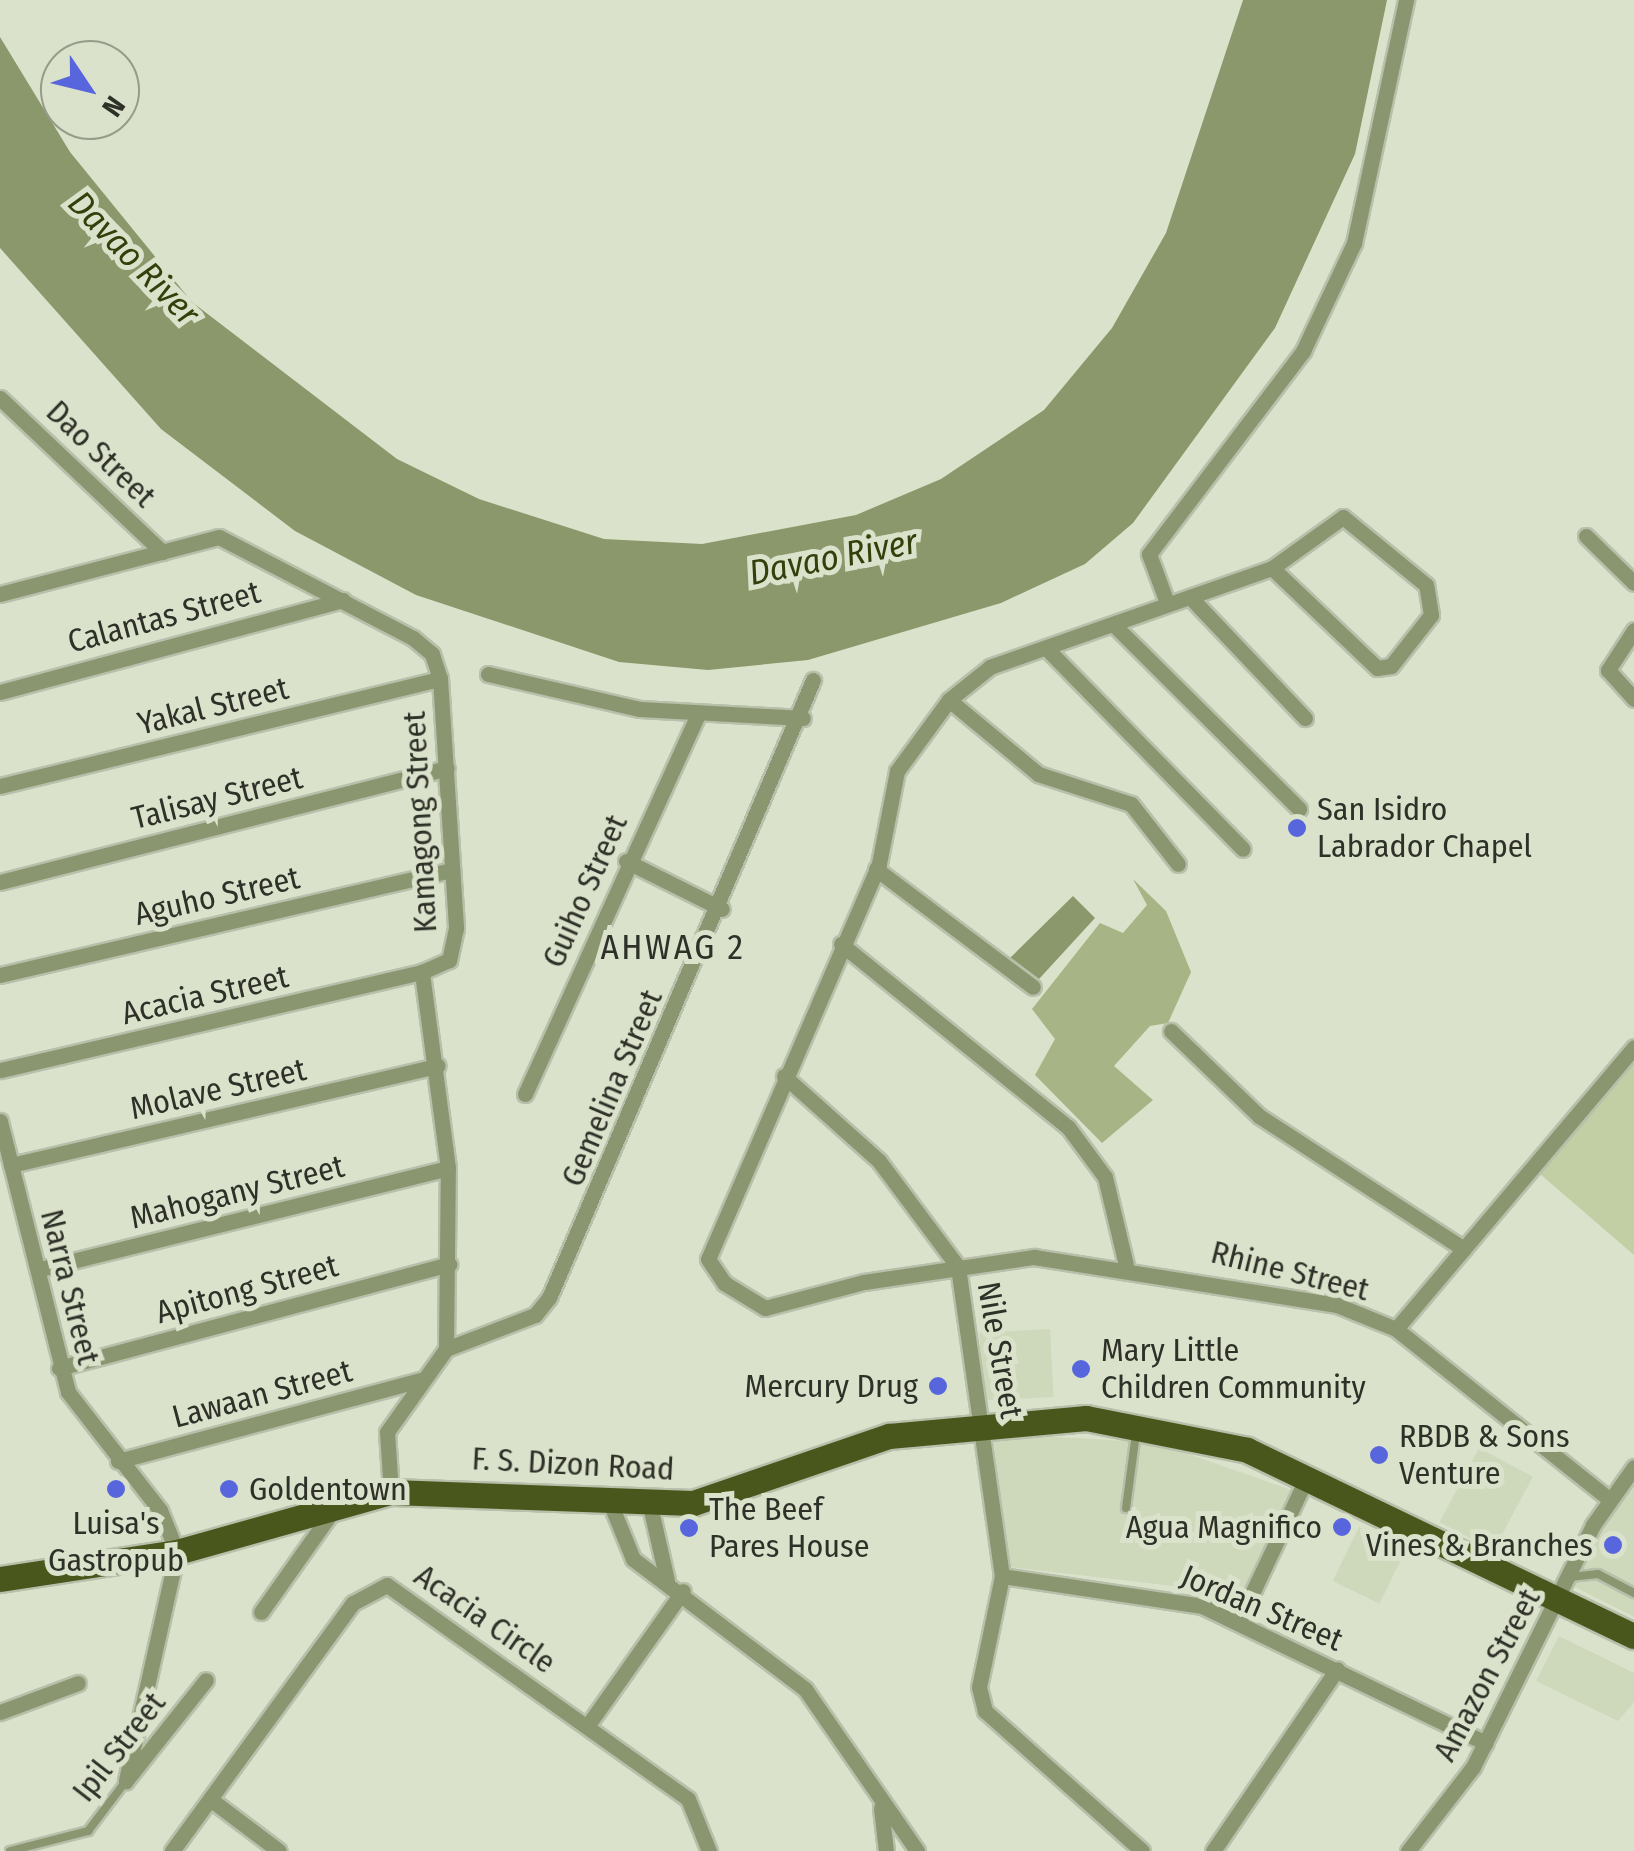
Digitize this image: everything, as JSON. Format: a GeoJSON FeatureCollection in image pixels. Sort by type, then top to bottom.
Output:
{"type":"FeatureCollection","features":[{"type":"Feature","properties":{"kind":"main road","name":"F. S. Dizon Road"},"geometry":{"type":"LineString","coordinates":[[0,1580],[177,1552],[337,1504],[391,1492],[650,1506],[723,1498],[853,1445],[986,1422],[1137,1424],[1308,1476],[1565,1586],[1634,1636]]}},
{"type":"Feature","properties":{"kind":"street"},"geometry":{"type":"LineString","coordinates":[[1166,600],[1149,554],[1303,351],[1354,243],[1406,0]]}},
{"type":"Feature","properties":{"kind":"street","name":"Dao Street"},"geometry":{"type":"LineString","coordinates":[[0,398],[162,552]]}},
{"type":"Feature","properties":{"kind":"street","name":"Rhine Street"},"geometry":{"type":"LineString","coordinates":[[1272,568],[1377,668],[1391,666],[1431,615],[1426,585],[1353,520],[1332,521],[1272,568],[1190,597],[1166,600],[1114,625],[977,674],[950,700],[897,771],[876,869],[710,1237],[708,1259],[724,1283],[754,1306],[778,1308],[958,1268],[1034,1256],[1126,1264],[1276,1290],[1396,1330],[1609,1499]]}},
{"type":"Feature","properties":{"kind":"street","name":"Kamagong Street"},"geometry":{"type":"LineString","coordinates":[[0,594],[219,536],[343,600],[426,649],[440,679],[453,952],[422,972],[438,1066],[448,1168],[446,1349]]}},
{"type":"Feature","properties":{"kind":"street"},"geometry":{"type":"LineString","coordinates":[[1586,536],[1634,583]]}},
{"type":"Feature","properties":{"kind":"street"},"geometry":{"type":"LineString","coordinates":[[1190,597],[1305,718]]}},
{"type":"Feature","properties":{"kind":"street","name":"Calantas Street"},"geometry":{"type":"LineString","coordinates":[[0,692],[343,600]]}},
{"type":"Feature","properties":{"kind":"street"},"geometry":{"type":"LineString","coordinates":[[1114,625],[1299,808]]}},
{"type":"Feature","properties":{"kind":"street"},"geometry":{"type":"LineString","coordinates":[[1634,630],[1608,670],[1634,699]]}},
{"type":"Feature","properties":{"kind":"street"},"geometry":{"type":"LineString","coordinates":[[1046,648],[1244,849]]}},
{"type":"Feature","properties":{"kind":"street"},"geometry":{"type":"LineString","coordinates":[[488,674],[640,709],[803,718]]}},
{"type":"Feature","properties":{"kind":"street","name":"Yakal Street"},"geometry":{"type":"LineString","coordinates":[[0,786],[440,679]]}},
{"type":"Feature","properties":{"kind":"street","name":"Gemelina Street"},"geometry":{"type":"LineString","coordinates":[[446,1349],[544,1308],[722,909],[803,718],[813,680]]}},
{"type":"Feature","properties":{"kind":"street"},"geometry":{"type":"LineString","coordinates":[[950,700],[1038,774],[1131,804],[1178,864]]}},
{"type":"Feature","properties":{"kind":"street","name":"Guiho Street"},"geometry":{"type":"LineString","coordinates":[[526,1094],[626,861],[700,713]]}},
{"type":"Feature","properties":{"kind":"street","name":"Talisay Street"},"geometry":{"type":"LineString","coordinates":[[0,882],[447,768]]}},
{"type":"Feature","properties":{"kind":"street"},"geometry":{"type":"LineString","coordinates":[[626,861],[722,909]]}},
{"type":"Feature","properties":{"kind":"street"},"geometry":{"type":"LineString","coordinates":[[876,869],[1033,987]]}},
{"type":"Feature","properties":{"kind":"street","name":"Aguho Street"},"geometry":{"type":"LineString","coordinates":[[0,975],[447,871]]}},
{"type":"Feature","properties":{"kind":"street"},"geometry":{"type":"LineString","coordinates":[[841,944],[1068,1127],[1105,1177],[1126,1264]]}},
{"type":"Feature","properties":{"kind":"street","name":"Acacia Street"},"geometry":{"type":"LineString","coordinates":[[0,1070],[422,972]]}},
{"type":"Feature","properties":{"kind":"street"},"geometry":{"type":"LineString","coordinates":[[1171,1030],[1258,1116],[1464,1249]]}},
{"type":"Feature","properties":{"kind":"street"},"geometry":{"type":"LineString","coordinates":[[1396,1330],[1634,1047]]}},
{"type":"Feature","properties":{"kind":"street","name":"Molave Street"},"geometry":{"type":"LineString","coordinates":[[11,1165],[438,1066]]}},
{"type":"Feature","properties":{"kind":"street","name":"Nile Street"},"geometry":{"type":"LineString","coordinates":[[784,1076],[879,1161],[958,1268],[986,1422],[1002,1576],[980,1700],[1005,1733],[1142,1851]]}},
{"type":"Feature","properties":{"kind":"street","name":"Narra Street"},"geometry":{"type":"LineString","coordinates":[[0,1122],[40,1269],[59,1368],[118,1462],[160,1510],[177,1552]]}},
{"type":"Feature","properties":{"kind":"street","name":"Mahogany Street"},"geometry":{"type":"LineString","coordinates":[[40,1269],[448,1168]]}},
{"type":"Feature","properties":{"kind":"street","name":"Apitong Street"},"geometry":{"type":"LineString","coordinates":[[59,1368],[449,1264]]}},
{"type":"Feature","properties":{"kind":"street"},"geometry":{"type":"LineString","coordinates":[[391,1492],[387,1432],[446,1349]]}},
{"type":"Feature","properties":{"kind":"street","name":"Lawaan Street"},"geometry":{"type":"LineString","coordinates":[[118,1462],[421,1380]]}},
{"type":"Feature","properties":{"kind":"street","name":"Amazon Street"},"geometry":{"type":"LineString","coordinates":[[1408,1851],[1486,1743],[1609,1499],[1634,1467]]}},
{"type":"Feature","properties":{"kind":"street"},"geometry":{"type":"LineString","coordinates":[[1240,1621],[1308,1476]]}},
{"type":"Feature","properties":{"kind":"street"},"geometry":{"type":"LineString","coordinates":[[261,1612],[337,1504]]}},
{"type":"Feature","properties":{"kind":"street"},"geometry":{"type":"LineString","coordinates":[[611,1505],[628,1552],[804,1689],[880,1804],[917,1851]]}},
{"type":"Feature","properties":{"kind":"street"},"geometry":{"type":"LineString","coordinates":[[650,1506],[668,1580]]}},
{"type":"Feature","properties":{"kind":"street"},"geometry":{"type":"LineString","coordinates":[[126,1781],[177,1552]]}},
{"type":"Feature","properties":{"kind":"street","name":"Jordan Street"},"geometry":{"type":"LineString","coordinates":[[1002,1576],[1170,1596],[1240,1621],[1486,1743]]}},
{"type":"Feature","properties":{"kind":"street","name":"Acacia Circle"},"geometry":{"type":"LineString","coordinates":[[172,1851],[374,1586],[400,1589],[688,1799],[709,1851]]}},
{"type":"Feature","properties":{"kind":"street"},"geometry":{"type":"LineString","coordinates":[[588,1725],[682,1591]]}},
{"type":"Feature","properties":{"kind":"street"},"geometry":{"type":"LineString","coordinates":[[1213,1851],[1338,1669]]}},
{"type":"Feature","properties":{"kind":"street","name":"Ipil Street"},"geometry":{"type":"LineString","coordinates":[[126,1781],[206,1680]]}},
{"type":"Feature","properties":{"kind":"street"},"geometry":{"type":"LineString","coordinates":[[0,1712],[78,1683]]}},
{"type":"Feature","properties":{"kind":"street"},"geometry":{"type":"LineString","coordinates":[[210,1799],[279,1851]]}},
{"type":"Feature","properties":{"kind":"street"},"geometry":{"type":"LineString","coordinates":[[880,1804],[886,1851]]}},
{"type":"Feature","properties":{"kind":"lane"},"geometry":{"type":"LineString","coordinates":[[1126,1508],[1137,1424]]}},
{"type":"Feature","properties":{"kind":"lane"},"geometry":{"type":"LineString","coordinates":[[1565,1586],[1598,1574],[1634,1593]]}},
{"type":"Feature","properties":{"kind":"lane","name":"Ipil Street"},"geometry":{"type":"LineString","coordinates":[[10,1851],[88,1831],[126,1781]]}},
{"type":"Feature","properties":{"kind":"shaded area"},"geometry":{"type":"Polygon","coordinates":[[[1133,879],[1166,911],[1191,972],[1168,1023],[1150,1026],[1114,1066],[1153,1100],[1102,1143],[1035,1075],[1055,1039],[1032,1009],[1100,923],[1123,933],[1147,905],[1133,879]]]}},
{"type":"Feature","properties":{"kind":"shaded area"},"geometry":{"type":"Polygon","coordinates":[[[1634,1064],[1634,1255],[1540,1174],[1634,1064]]]}},
{"type":"Feature","properties":{"kind":"shaded area"},"geometry":{"type":"Polygon","coordinates":[[[1050,1329],[1054,1397],[983,1401],[979,1333],[1050,1329]]]}},
{"type":"Feature","properties":{"kind":"shaded area"},"geometry":{"type":"Polygon","coordinates":[[[993,1433],[1157,1443],[1294,1491],[1238,1611],[1174,1586],[1009,1567],[993,1433]]]}},
{"type":"Feature","properties":{"kind":"shaded area"},"geometry":{"type":"Polygon","coordinates":[[[1479,1448],[1533,1477],[1493,1551],[1440,1522],[1479,1448]]]}},
{"type":"Feature","properties":{"kind":"shaded area","name":"Vines & Branches"},"geometry":{"type":"Polygon","coordinates":[[[1634,1482],[1634,1617],[1569,1584],[1634,1482]]]}},
{"type":"Feature","properties":{"kind":"shaded area"},"geometry":{"type":"Polygon","coordinates":[[[1359,1527],[1406,1550],[1379,1604],[1333,1581],[1359,1527]]]}},
{"type":"Feature","properties":{"kind":"shaded area"},"geometry":{"type":"Polygon","coordinates":[[[1559,1636],[1634,1673],[1634,1702],[1618,1721],[1536,1681],[1559,1636]]]}},
{"type":"Feature","properties":{"kind":"water","name":"Davao River"},"geometry":{"type":"Polygon","coordinates":[[[1243,0],[1387,0],[1355,154],[1275,328],[1133,523],[1085,564],[1001,603],[808,660],[708,670],[619,662],[416,595],[295,531],[161,429],[0,248],[0,37],[40,103],[40,140],[63,140],[192,302],[397,459],[479,499],[604,539],[702,544],[856,515],[941,479],[1044,410],[1112,328],[1166,233],[1243,0]]]}},
{"type":"Feature","properties":{"kind":"water"},"geometry":{"type":"Polygon","coordinates":[[[1073,896],[1095,918],[1039,979],[1010,958],[1073,896]]]}},
{"type":"Feature","properties":{"kind":"place","name":"San Isidro Labrador Chapel"},"geometry":{"type":"Point","coordinates":[1297,828]}},
{"type":"Feature","properties":{"kind":"place","name":"Mary Little Children Community"},"geometry":{"type":"Point","coordinates":[1081,1369]}},
{"type":"Feature","properties":{"kind":"place","name":"Mercury Drug"},"geometry":{"type":"Point","coordinates":[938,1386]}},
{"type":"Feature","properties":{"kind":"place","name":"RBDB & Sons Venture"},"geometry":{"type":"Point","coordinates":[1379,1455]}},
{"type":"Feature","properties":{"kind":"place","name":"Luisa's Gastropub"},"geometry":{"type":"Point","coordinates":[116,1489]}},
{"type":"Feature","properties":{"kind":"place","name":"Goldentown"},"geometry":{"type":"Point","coordinates":[229,1489]}},
{"type":"Feature","properties":{"kind":"place","name":"Agua Magnifico"},"geometry":{"type":"Point","coordinates":[1342,1527]}},
{"type":"Feature","properties":{"kind":"place","name":"The Beef Pares House"},"geometry":{"type":"Point","coordinates":[689,1528]}},
{"type":"Feature","properties":{"kind":"place","name":"Vines & Branches"},"geometry":{"type":"Point","coordinates":[1613,1545]}},
{"type":"Feature","properties":{"kind":"district","name":"AHWAG 2"},"geometry":{"type":"Point","coordinates":[673,947]}}]}
